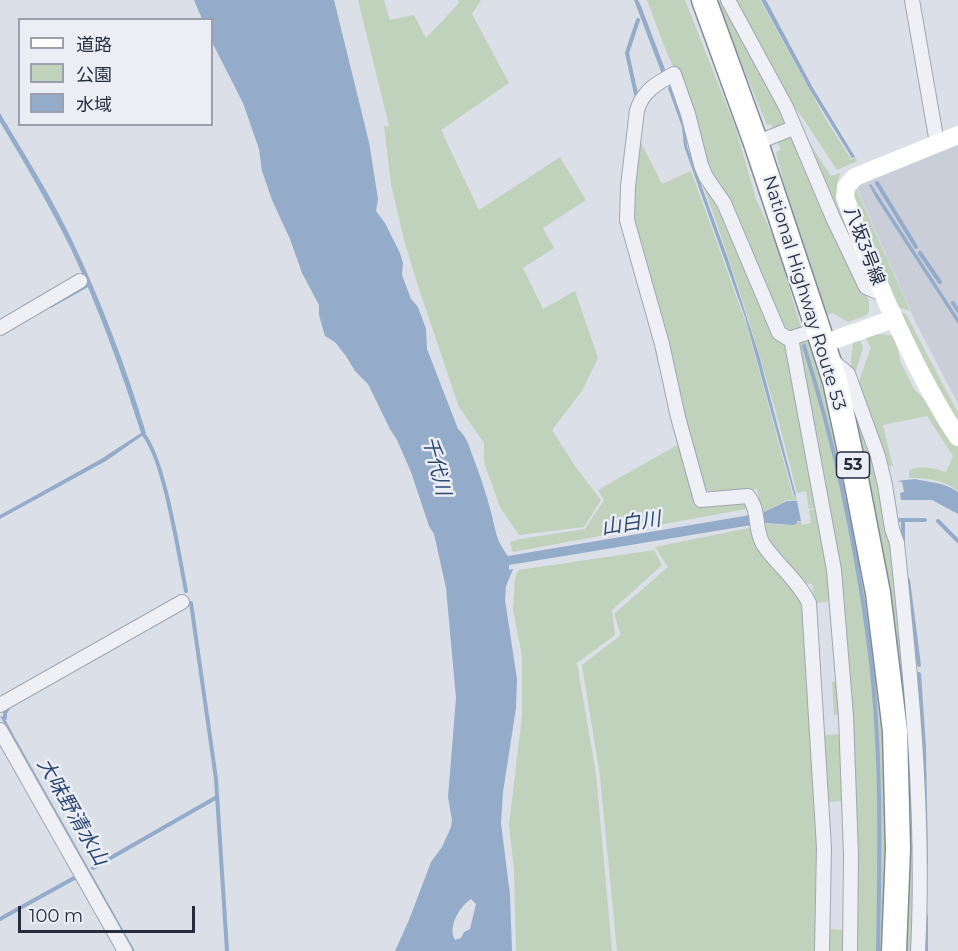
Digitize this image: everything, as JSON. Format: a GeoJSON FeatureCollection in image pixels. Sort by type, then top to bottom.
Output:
{"type":"FeatureCollection","features":[{"type":"Feature","properties":{"kind":"highway","name":"National Highway Route 53"},"geometry":{"type":"LineString","coordinates":[[704,0],[756,143],[835,381],[878,593],[895,731],[898,849],[894,951]]}},
{"type":"Feature","properties":{"kind":"street"},"geometry":{"type":"LineString","coordinates":[[728,0],[786,107],[793,128],[866,287],[882,294]]}},
{"type":"Feature","properties":{"kind":"street"},"geometry":{"type":"LineString","coordinates":[[912,0],[937,143]]}},
{"type":"Feature","properties":{"kind":"street"},"geometry":{"type":"LineString","coordinates":[[822,951],[824,848],[809,603],[804,592],[762,542],[754,502],[748,496],[701,500],[678,417],[662,344],[627,220],[628,186],[640,99],[649,90],[674,74],[688,114],[703,171],[724,203],[776,327],[784,337],[822,343],[893,319]]}},
{"type":"Feature","properties":{"kind":"street"},"geometry":{"type":"LineString","coordinates":[[756,143],[793,128]]}},
{"type":"Feature","properties":{"kind":"street","name":"八坂3号線"},"geometry":{"type":"LineString","coordinates":[[958,135],[855,177],[846,187],[845,197],[866,257],[893,319],[928,387],[958,437]]}},
{"type":"Feature","properties":{"kind":"street"},"geometry":{"type":"LineString","coordinates":[[0,328],[80,281]]}},
{"type":"Feature","properties":{"kind":"street"},"geometry":{"type":"LineString","coordinates":[[791,338],[834,570],[846,716],[851,855],[850,951]]}},
{"type":"Feature","properties":{"kind":"street"},"geometry":{"type":"LineString","coordinates":[[822,343],[848,374],[878,456],[892,529],[897,543],[915,735],[919,834],[918,951]]}},
{"type":"Feature","properties":{"kind":"street"},"geometry":{"type":"LineString","coordinates":[[0,705],[182,602]]}},
{"type":"Feature","properties":{"kind":"street"},"geometry":{"type":"LineString","coordinates":[[0,730],[125,951]]}},
{"type":"Feature","properties":{"kind":"shaded area"},"geometry":{"type":"Polygon","coordinates":[[[958,141],[958,404],[915,321],[856,186],[958,141]]]}},
{"type":"Feature","properties":{"kind":"green space"},"geometry":{"type":"Polygon","coordinates":[[[358,0],[384,0],[390,20],[414,15],[426,38],[459,3],[458,0],[481,0],[472,14],[509,83],[441,130],[479,210],[560,157],[586,200],[543,228],[554,248],[523,268],[543,309],[575,291],[598,358],[582,391],[552,430],[577,469],[601,500],[584,527],[519,535],[500,507],[484,462],[484,443],[459,407],[404,240],[391,184],[384,126],[389,126],[358,0]]]}},
{"type":"Feature","properties":{"kind":"green space"},"geometry":{"type":"Polygon","coordinates":[[[647,0],[685,0],[736,129],[756,199],[776,243],[802,331],[786,334],[710,181],[683,87],[666,51],[647,0]]]}},
{"type":"Feature","properties":{"kind":"green space"},"geometry":{"type":"Polygon","coordinates":[[[715,0],[724,0],[788,125],[775,133],[771,124],[767,125],[715,0]]]}},
{"type":"Feature","properties":{"kind":"green space"},"geometry":{"type":"Polygon","coordinates":[[[732,0],[760,0],[825,118],[851,159],[856,158],[857,161],[837,170],[793,106],[732,0]]]}},
{"type":"Feature","properties":{"kind":"green space"},"geometry":{"type":"Polygon","coordinates":[[[685,123],[715,198],[785,343],[817,508],[809,509],[806,491],[797,493],[761,361],[720,232],[689,146],[685,123]]]}},
{"type":"Feature","properties":{"kind":"green space"},"geometry":{"type":"Polygon","coordinates":[[[801,130],[831,176],[840,173],[837,186],[867,280],[801,130]]]}},
{"type":"Feature","properties":{"kind":"green space"},"geometry":{"type":"Polygon","coordinates":[[[789,132],[869,301],[869,312],[865,316],[848,322],[833,313],[827,315],[789,203],[776,152],[781,150],[776,139],[789,132]]]}},
{"type":"Feature","properties":{"kind":"green space"},"geometry":{"type":"Polygon","coordinates":[[[637,135],[662,184],[691,171],[747,326],[793,496],[796,496],[797,501],[787,500],[762,513],[757,489],[724,494],[706,490],[697,469],[631,217],[637,135]]]}},
{"type":"Feature","properties":{"kind":"green space"},"geometry":{"type":"Polygon","coordinates":[[[855,186],[910,311],[892,305],[854,207],[855,186]]]}},
{"type":"Feature","properties":{"kind":"green space"},"geometry":{"type":"Polygon","coordinates":[[[893,309],[906,314],[958,413],[958,425],[893,309]]]}},
{"type":"Feature","properties":{"kind":"green space"},"geometry":{"type":"Polygon","coordinates":[[[878,334],[894,336],[901,363],[914,389],[934,409],[958,445],[958,491],[935,480],[909,478],[909,470],[923,467],[946,472],[953,456],[927,416],[883,425],[893,467],[886,464],[856,390],[871,347],[865,337],[878,334]]]}},
{"type":"Feature","properties":{"kind":"green space"},"geometry":{"type":"Polygon","coordinates":[[[859,338],[863,348],[854,377],[850,373],[853,341],[859,338]]]}},
{"type":"Feature","properties":{"kind":"green space"},"geometry":{"type":"Polygon","coordinates":[[[810,341],[816,355],[830,406],[875,647],[886,797],[884,951],[854,951],[852,719],[798,342],[810,341]]]}},
{"type":"Feature","properties":{"kind":"green space"},"geometry":{"type":"Polygon","coordinates":[[[847,380],[876,462],[893,548],[902,622],[914,831],[912,951],[904,951],[906,876],[847,380]]]}},
{"type":"Feature","properties":{"kind":"green space"},"geometry":{"type":"Polygon","coordinates":[[[681,443],[699,503],[747,502],[751,508],[513,552],[510,542],[585,529],[604,500],[598,490],[681,443]]]}},
{"type":"Feature","properties":{"kind":"green space"},"geometry":{"type":"Polygon","coordinates":[[[817,509],[832,601],[815,603],[812,584],[800,583],[766,540],[763,524],[797,525],[797,521],[801,521],[802,525],[811,523],[809,510],[817,509]]]}},
{"type":"Feature","properties":{"kind":"green space"},"geometry":{"type":"Polygon","coordinates":[[[754,527],[776,569],[800,602],[805,624],[817,853],[816,951],[617,951],[600,776],[582,665],[621,635],[614,614],[668,567],[655,547],[754,527]]]}},
{"type":"Feature","properties":{"kind":"green space"},"geometry":{"type":"Polygon","coordinates":[[[654,550],[662,565],[612,610],[615,635],[577,663],[596,774],[612,951],[516,951],[514,870],[509,825],[522,716],[522,656],[513,610],[515,577],[519,570],[654,550]]]}},
{"type":"Feature","properties":{"kind":"green space"},"geometry":{"type":"Polygon","coordinates":[[[839,681],[841,714],[834,715],[832,682],[839,681]]]}},
{"type":"Feature","properties":{"kind":"green space"},"geometry":{"type":"Polygon","coordinates":[[[842,734],[844,801],[827,802],[824,735],[842,734]]]}},
{"type":"Feature","properties":{"kind":"green space"},"geometry":{"type":"Polygon","coordinates":[[[828,929],[846,930],[845,951],[827,951],[828,929]]]}},
{"type":"Feature","properties":{"kind":"water","name":"千代川"},"geometry":{"type":"Polygon","coordinates":[[[194,0],[334,0],[369,142],[378,199],[376,211],[385,223],[400,253],[403,263],[402,275],[426,329],[427,349],[458,429],[469,445],[485,491],[496,534],[508,556],[762,513],[787,501],[797,501],[801,521],[793,525],[764,523],[509,565],[509,570],[513,569],[506,586],[505,600],[517,679],[516,708],[503,792],[501,823],[510,895],[512,951],[395,951],[431,862],[442,847],[452,820],[448,797],[456,698],[446,588],[434,534],[397,440],[368,384],[355,371],[335,342],[325,336],[319,315],[319,305],[302,273],[290,239],[272,200],[262,171],[259,149],[243,103],[213,44],[213,18],[202,18],[194,0]],[[471,899],[456,917],[453,929],[455,940],[461,938],[464,932],[470,929],[476,904],[471,899]]]}},
{"type":"Feature","properties":{"kind":"water"},"geometry":{"type":"Polygon","coordinates":[[[634,0],[638,0],[641,6],[666,72],[662,74],[634,0]]]}},
{"type":"Feature","properties":{"kind":"water"},"geometry":{"type":"Polygon","coordinates":[[[761,0],[766,0],[813,88],[855,157],[852,158],[810,90],[761,0]]]}},
{"type":"Feature","properties":{"kind":"water"},"geometry":{"type":"Polygon","coordinates":[[[671,84],[685,126],[687,146],[727,256],[759,355],[796,496],[745,317],[684,146],[682,127],[668,88],[671,84]]]}},
{"type":"Feature","properties":{"kind":"water"},"geometry":{"type":"Polygon","coordinates":[[[0,113],[38,176],[83,264],[113,335],[146,433],[106,461],[0,519],[0,515],[101,459],[141,433],[91,294],[55,217],[0,122],[0,113]]]}},
{"type":"Feature","properties":{"kind":"water"},"geometry":{"type":"Polygon","coordinates":[[[871,184],[958,318],[958,324],[876,198],[869,185],[871,184]]]}},
{"type":"Feature","properties":{"kind":"water"},"geometry":{"type":"Polygon","coordinates":[[[915,479],[942,485],[958,492],[958,514],[932,500],[901,500],[900,493],[904,492],[902,482],[897,481],[915,479]]]}},
{"type":"Feature","properties":{"kind":"water"},"geometry":{"type":"Polygon","coordinates":[[[0,716],[4,717],[135,951],[132,951],[0,716]]]}},
{"type":"Feature","properties":{"kind":"waterway"},"geometry":{"type":"LineString","coordinates":[[636,94],[627,53],[638,20]]}},
{"type":"Feature","properties":{"kind":"waterway"},"geometry":{"type":"LineString","coordinates":[[877,183],[916,247]]}},
{"type":"Feature","properties":{"kind":"waterway"},"geometry":{"type":"LineString","coordinates":[[920,253],[940,282]]}},
{"type":"Feature","properties":{"kind":"waterway"},"geometry":{"type":"LineString","coordinates":[[50,306],[86,286]]}},
{"type":"Feature","properties":{"kind":"waterway"},"geometry":{"type":"LineString","coordinates":[[953,303],[958,311]]}},
{"type":"Feature","properties":{"kind":"waterway"},"geometry":{"type":"LineString","coordinates":[[804,346],[825,418],[842,491],[857,564],[873,677],[878,755],[878,951]]}},
{"type":"Feature","properties":{"kind":"waterway"},"geometry":{"type":"LineString","coordinates":[[143,434],[158,463],[175,532],[186,591]]}},
{"type":"Feature","properties":{"kind":"waterway"},"geometry":{"type":"LineString","coordinates":[[900,520],[925,520]]}},
{"type":"Feature","properties":{"kind":"waterway"},"geometry":{"type":"LineString","coordinates":[[903,521],[903,543]]}},
{"type":"Feature","properties":{"kind":"waterway"},"geometry":{"type":"LineString","coordinates":[[938,521],[958,541]]}},
{"type":"Feature","properties":{"kind":"waterway"},"geometry":{"type":"LineString","coordinates":[[908,580],[919,665]]}},
{"type":"Feature","properties":{"kind":"waterway"},"geometry":{"type":"LineString","coordinates":[[191,603],[216,779],[227,951]]}},
{"type":"Feature","properties":{"kind":"waterway"},"geometry":{"type":"LineString","coordinates":[[919,674],[924,747],[926,863]]}},
{"type":"Feature","properties":{"kind":"waterway"},"geometry":{"type":"LineString","coordinates":[[5,718],[8,708]]}},
{"type":"Feature","properties":{"kind":"waterway","name":"大味野清水山"},"geometry":{"type":"LineString","coordinates":[[93,868],[217,797]]}},
{"type":"Feature","properties":{"kind":"waterway"},"geometry":{"type":"LineString","coordinates":[[0,919],[76,877]]}},
{"type":"Feature","properties":{"kind":"waterway"},"geometry":{"type":"LineString","coordinates":[[926,916],[926,951]]}},
{"type":"Feature","properties":{"kind":"water label","name":"山白川"},"geometry":{"type":"Point","coordinates":[631,524]}}]}
